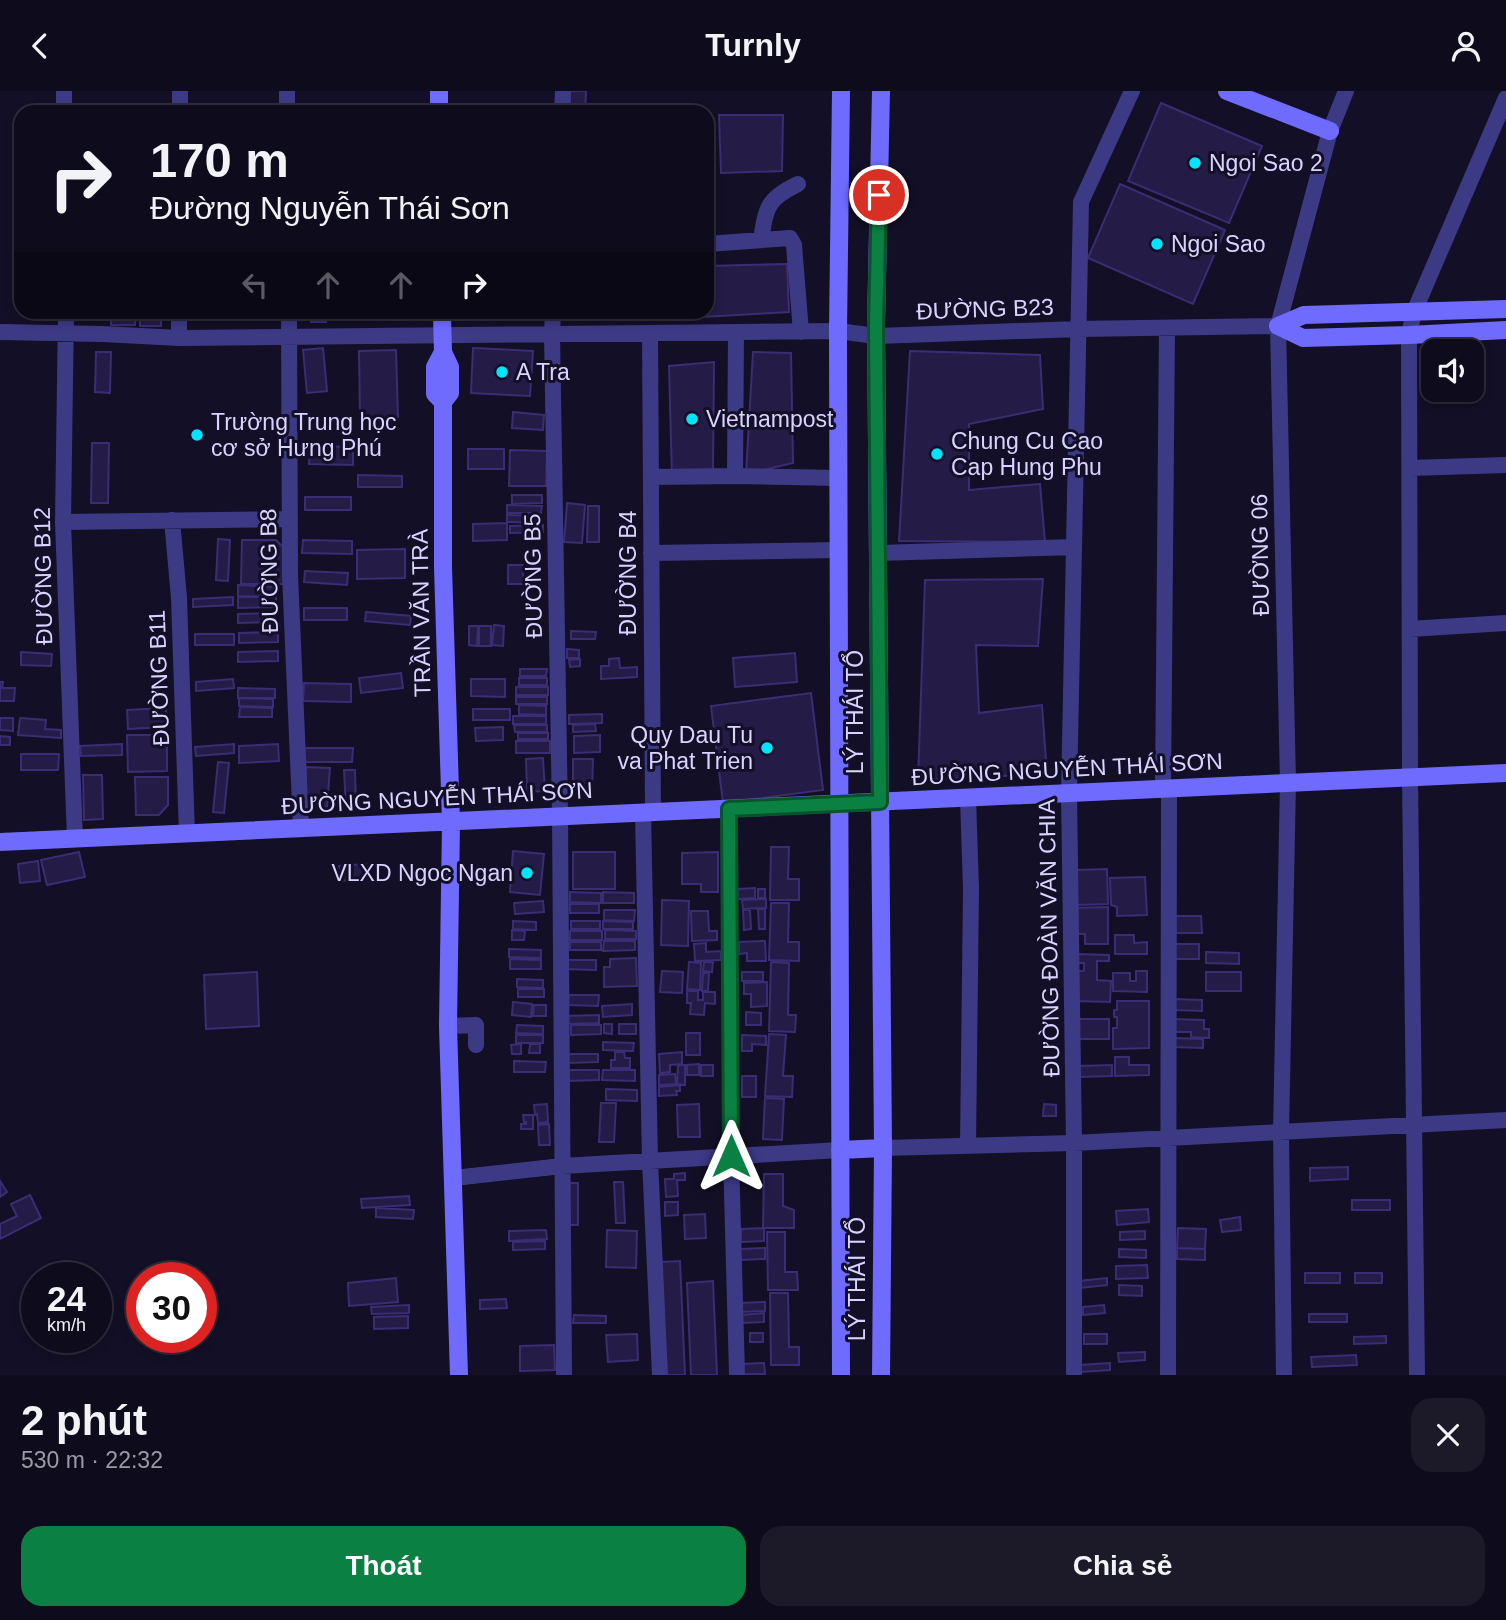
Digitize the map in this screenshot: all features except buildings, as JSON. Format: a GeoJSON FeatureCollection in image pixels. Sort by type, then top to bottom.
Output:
{"type":"FeatureCollection","features":[{"type":"Feature","properties":{"kind":"street","name":"LÝ THÁI TỔ"},"geometry":{"type":"LineString","coordinates":[[841,91],[838,331],[841,1375]]}},
{"type":"Feature","properties":{"kind":"street","name":"LÝ THÁI TỔ"},"geometry":{"type":"LineString","coordinates":[[881,91],[876,335],[883,1148],[881,1375]]}},
{"type":"Feature","properties":{"kind":"street","name":"ĐƯỜNG ĐOÀN VĂN CHIA"},"geometry":{"type":"LineString","coordinates":[[1074,1375],[1069,793],[1081,202],[1132,91]]}},
{"type":"Feature","properties":{"kind":"street","name":"ĐƯỜNG 06"},"geometry":{"type":"LineString","coordinates":[[1284,1375],[1281,1132],[1288,783],[1278,326],[1330,131],[1346,91]]}},
{"type":"Feature","properties":{"kind":"street"},"geometry":{"type":"LineString","coordinates":[[1231,92],[1330,131]]}},
{"type":"Feature","properties":{"kind":"street"},"geometry":{"type":"LineString","coordinates":[[1417,1375],[1410,777],[1409,335],[1414,312],[1506,98]]}},
{"type":"Feature","properties":{"kind":"street"},"geometry":{"type":"LineString","coordinates":[[761,240],[766,208],[780,192],[797,184]]}},
{"type":"Feature","properties":{"kind":"street"},"geometry":{"type":"LineString","coordinates":[[714,243],[787,237],[792,240],[801,332]]}},
{"type":"Feature","properties":{"kind":"street"},"geometry":{"type":"LineString","coordinates":[[1278,326],[1304,315],[1506,309]]}},
{"type":"Feature","properties":{"kind":"street","name":"ĐƯỜNG B12"},"geometry":{"type":"LineString","coordinates":[[66,319],[63,522],[75,839]]}},
{"type":"Feature","properties":{"kind":"street"},"geometry":{"type":"LineString","coordinates":[[179,319],[179,338]]}},
{"type":"Feature","properties":{"kind":"street","name":"ĐƯỜNG B8"},"geometry":{"type":"LineString","coordinates":[[289,319],[290,575],[301,828]]}},
{"type":"Feature","properties":{"kind":"street","name":"TRẦN VĂN TRÀ"},"geometry":{"type":"LineString","coordinates":[[441,319],[443,344],[450,367],[450,393],[443,402],[443,567],[451,823],[448,1026],[459,1375]]}},
{"type":"Feature","properties":{"kind":"street","name":"ĐƯỜNG B5"},"geometry":{"type":"LineString","coordinates":[[553,319],[564,1375]]}},
{"type":"Feature","properties":{"kind":"street","name":"ĐƯỜNG B23"},"geometry":{"type":"LineString","coordinates":[[0,332],[179,338],[289,337],[443,344],[552,334],[838,331],[876,335],[1278,326]]}},
{"type":"Feature","properties":{"kind":"street"},"geometry":{"type":"LineString","coordinates":[[1278,326],[1303,338],[1506,330]]}},
{"type":"Feature","properties":{"kind":"street"},"geometry":{"type":"LineString","coordinates":[[1167,328],[1168,1375]]}},
{"type":"Feature","properties":{"kind":"street"},"geometry":{"type":"LineString","coordinates":[[735,476],[736,333]]}},
{"type":"Feature","properties":{"kind":"street","name":"ĐƯỜNG B4"},"geometry":{"type":"LineString","coordinates":[[650,334],[650,1161],[660,1375]]}},
{"type":"Feature","properties":{"kind":"street"},"geometry":{"type":"LineString","coordinates":[[1410,468],[1506,465]]}},
{"type":"Feature","properties":{"kind":"street"},"geometry":{"type":"LineString","coordinates":[[651,477],[839,478]]}},
{"type":"Feature","properties":{"kind":"street"},"geometry":{"type":"LineString","coordinates":[[63,522],[290,519]]}},
{"type":"Feature","properties":{"kind":"street","name":"ĐƯỜNG B11"},"geometry":{"type":"LineString","coordinates":[[172,520],[179,598],[187,834]]}},
{"type":"Feature","properties":{"kind":"street"},"geometry":{"type":"LineString","coordinates":[[878,553],[1074,547]]}},
{"type":"Feature","properties":{"kind":"street"},"geometry":{"type":"LineString","coordinates":[[651,553],[838,550]]}},
{"type":"Feature","properties":{"kind":"street"},"geometry":{"type":"LineString","coordinates":[[1410,629],[1506,623]]}},
{"type":"Feature","properties":{"kind":"street","name":"ĐƯỜNG NGUYỄN THÁI SƠN"},"geometry":{"type":"LineString","coordinates":[[0,842],[1506,773]]}},
{"type":"Feature","properties":{"kind":"street"},"geometry":{"type":"LineString","coordinates":[[968,798],[971,889],[968,1146]]}},
{"type":"Feature","properties":{"kind":"street"},"geometry":{"type":"LineString","coordinates":[[729,809],[731,1156],[737,1375]]}},
{"type":"Feature","properties":{"kind":"street"},"geometry":{"type":"LineString","coordinates":[[448,1026],[476,1025],[476,1045]]}},
{"type":"Feature","properties":{"kind":"street"},"geometry":{"type":"LineString","coordinates":[[454,1178],[562,1166],[731,1156],[883,1148],[1074,1143],[1506,1120]]}},
{"type":"Feature","properties":{"kind":"place","name":"Ngoi Sao 2"},"geometry":{"type":"Point","coordinates":[1195,163]}},
{"type":"Feature","properties":{"kind":"place","name":"Ngoi Sao"},"geometry":{"type":"Point","coordinates":[1157,244]}},
{"type":"Feature","properties":{"kind":"place","name":"A Tra"},"geometry":{"type":"Point","coordinates":[502,372]}},
{"type":"Feature","properties":{"kind":"place","name":"Vietnampost"},"geometry":{"type":"Point","coordinates":[692,419]}},
{"type":"Feature","properties":{"kind":"place","name":"Trường Trung học cơ sở Hưng Phú"},"geometry":{"type":"Point","coordinates":[197,435]}},
{"type":"Feature","properties":{"kind":"place","name":"Chung Cu Cao Cap Hung Phu"},"geometry":{"type":"Point","coordinates":[937,454]}},
{"type":"Feature","properties":{"kind":"place","name":"Quy Dau Tu va Phat Trien"},"geometry":{"type":"Point","coordinates":[767,748]}},
{"type":"Feature","properties":{"kind":"place","name":"VLXD Ngoc Ngan"},"geometry":{"type":"Point","coordinates":[527,873]}},
{"type":"Feature","properties":{"kind":"route"},"geometry":{"type":"LineString","coordinates":[[731,1156],[729,809],[880,802],[876,325],[879,195]]}}]}
